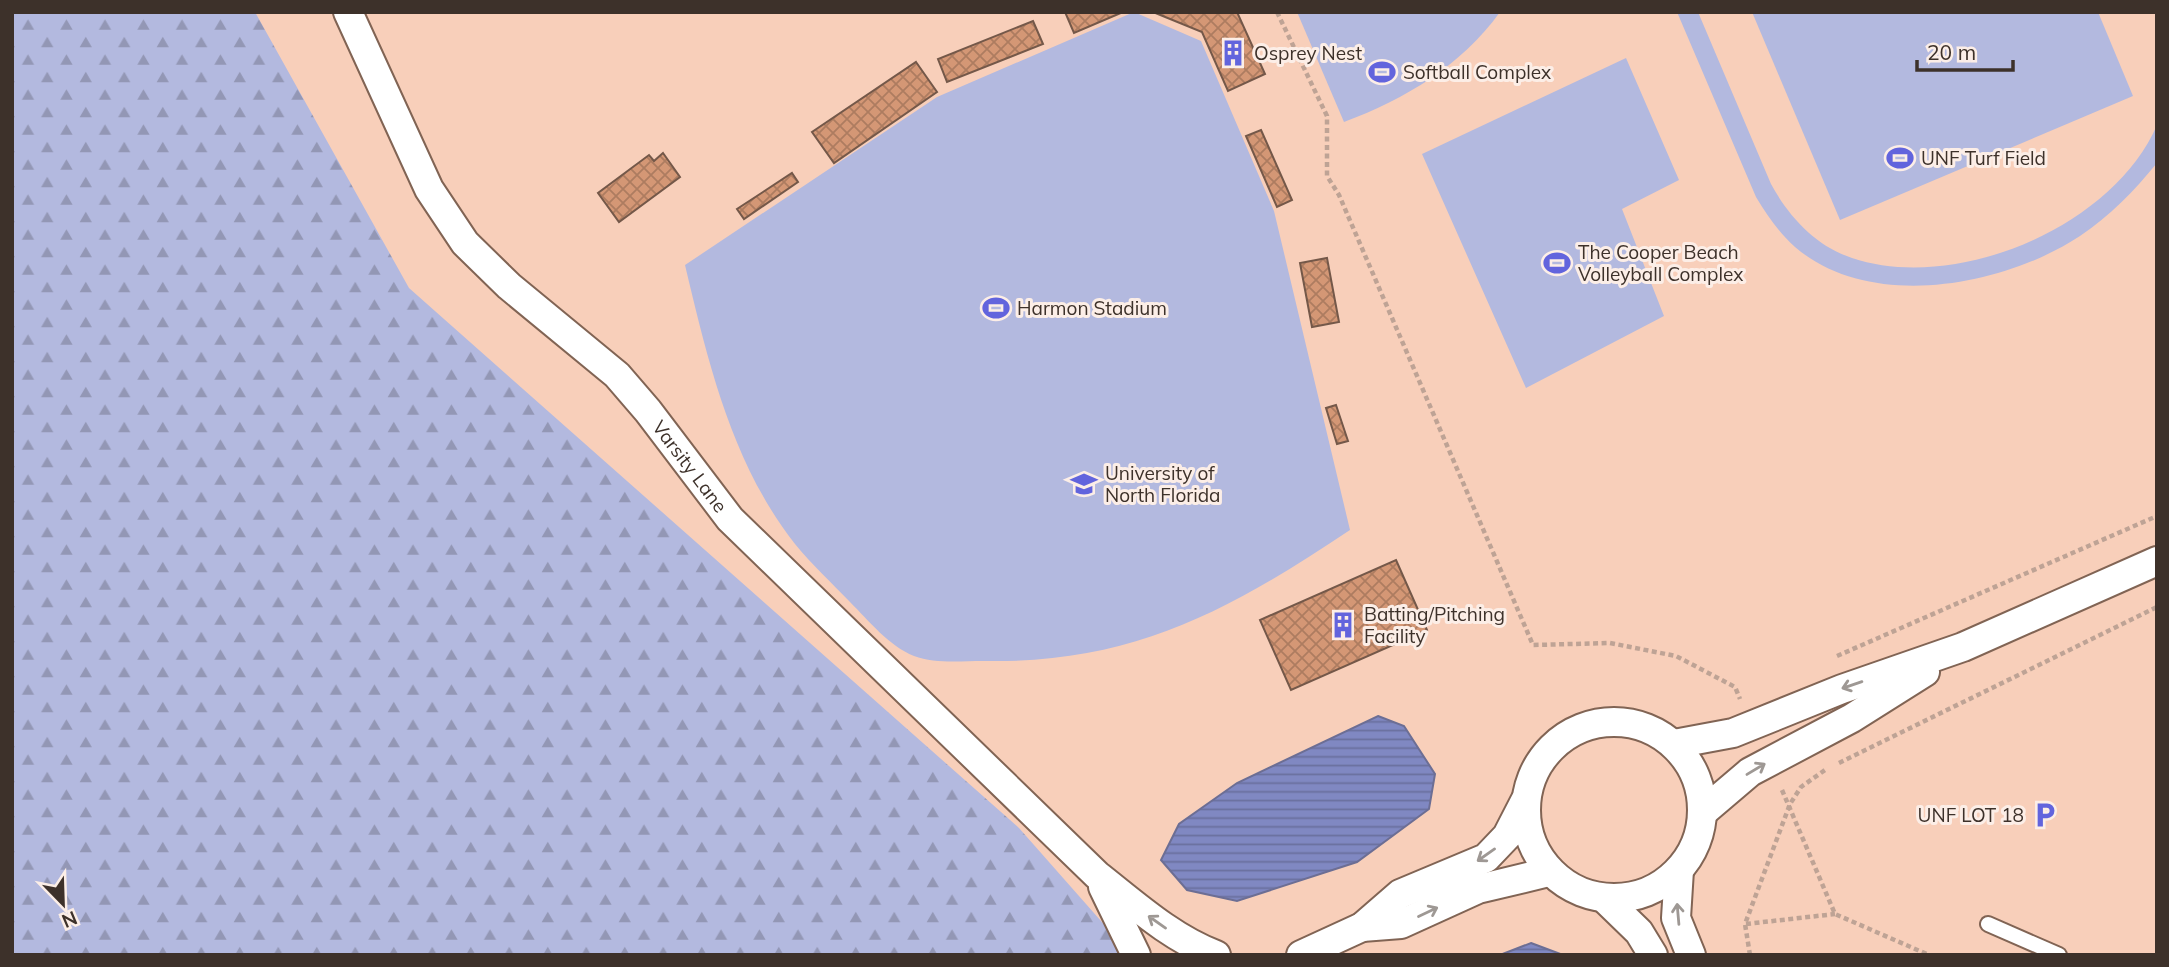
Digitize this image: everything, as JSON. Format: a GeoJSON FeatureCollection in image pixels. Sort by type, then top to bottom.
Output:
{"type":"FeatureCollection","features":[{"type":"Feature","properties":{"kind":"street","name":"Varsity Lane"},"geometry":{"type":"LineString","coordinates":[[348,12],[429,189],[465,243],[509,286],[617,375],[648,411],[730,519],[1097,875],[1152,919],[1196,948],[1216,955]]}},
{"type":"Feature","properties":{"kind":"street"},"geometry":{"type":"LineString","coordinates":[[1674,744],[1733,733],[1842,689],[1963,648],[2157,561]]}},
{"type":"Feature","properties":{"kind":"street"},"geometry":{"type":"LineString","coordinates":[[1703,812],[1750,772],[1852,718],[1963,648]]}},
{"type":"Feature","properties":{"kind":"street"},"geometry":{"type":"LineString","coordinates":[[1362,928],[1400,894],[1486,858],[1507,836],[1525,801],[1531,778],[1541,760],[1558,741],[1577,729],[1604,722],[1625,722],[1649,729],[1674,744],[1696,776],[1703,812],[1696,844],[1679,870],[1657,888],[1605,899],[1581,893],[1549,872],[1530,839],[1525,801]]}},
{"type":"Feature","properties":{"kind":"street"},"geometry":{"type":"LineString","coordinates":[[1679,870],[1676,918],[1691,955]]}},
{"type":"Feature","properties":{"kind":"street"},"geometry":{"type":"LineString","coordinates":[[1300,955],[1362,928],[1401,924],[1478,889],[1549,872]]}},
{"type":"Feature","properties":{"kind":"street","name":"Varsity Lane"},"geometry":{"type":"LineString","coordinates":[[1097,875],[1122,920],[1136,955]]}},
{"type":"Feature","properties":{"kind":"street"},"geometry":{"type":"LineString","coordinates":[[1605,899],[1639,932],[1653,955]]}},
{"type":"Feature","properties":{"kind":"lane"},"geometry":{"type":"LineString","coordinates":[[1988,924],[2059,955]]}},
{"type":"Feature","properties":{"kind":"path"},"geometry":{"type":"LineString","coordinates":[[1277,12],[1327,116],[1327,176],[1339,195],[1533,645],[1611,643],[1676,656],[1735,687],[1751,725]]}},
{"type":"Feature","properties":{"kind":"path"},"geometry":{"type":"LineString","coordinates":[[1825,661],[2157,516]]}},
{"type":"Feature","properties":{"kind":"path"},"geometry":{"type":"LineString","coordinates":[[1750,955],[1745,924],[1790,804],[1801,787],[1825,770],[2157,607]]}},
{"type":"Feature","properties":{"kind":"path"},"geometry":{"type":"LineString","coordinates":[[1739,697],[1751,692]]}},
{"type":"Feature","properties":{"kind":"path"},"geometry":{"type":"LineString","coordinates":[[1768,762],[1790,804],[1835,914]]}},
{"type":"Feature","properties":{"kind":"path"},"geometry":{"type":"LineString","coordinates":[[1745,924],[1835,914],[1929,955]]}},
{"type":"Feature","properties":{"kind":"shaded area","name":"University of North Florida"},"geometry":{"type":"Polygon","coordinates":[[[12,12],[2157,12],[2157,955],[12,955],[12,12]]]}},
{"type":"Feature","properties":{"kind":"shaded area"},"geometry":{"type":"Polygon","coordinates":[[[1378,716],[1404,726],[1435,774],[1429,809],[1357,862],[1237,901],[1187,890],[1161,860],[1179,824],[1237,783],[1378,716]]]}},
{"type":"Feature","properties":{"kind":"shaded area"},"geometry":{"type":"Polygon","coordinates":[[[1531,943],[1563,955],[1500,955],[1531,943]]]}},
{"type":"Feature","properties":{"kind":"green space"},"geometry":{"type":"Polygon","coordinates":[[[12,12],[255,12],[409,288],[1019,828],[1131,955],[12,955],[12,12]]]}},
{"type":"Feature","properties":{"kind":"green space","name":"Harmon Stadium"},"geometry":{"type":"Polygon","coordinates":[[[1134,12],[1201,41],[1274,211],[1350,530],[1263,585],[1221,607],[1178,627],[1133,642],[1087,653],[1037,660],[948,661],[914,656],[896,646],[872,625],[802,552],[773,513],[754,480],[725,411],[685,265],[937,97],[1134,12]]]}},
{"type":"Feature","properties":{"kind":"green space","name":"Softball Complex"},"geometry":{"type":"Polygon","coordinates":[[[1297,12],[1500,12],[1468,49],[1430,79],[1389,103],[1344,122],[1297,12]]]}},
{"type":"Feature","properties":{"kind":"green space"},"geometry":{"type":"Polygon","coordinates":[[[1677,12],[1698,12],[1771,184],[1786,208],[1815,238],[1852,258],[1893,267],[1937,266],[1983,258],[2027,243],[2069,221],[2105,194],[2136,161],[2157,125],[2157,163],[2121,202],[2091,228],[2049,253],[2014,268],[1976,279],[1938,285],[1899,285],[1861,280],[1826,267],[1795,247],[1769,217],[1756,197],[1677,12]]]}},
{"type":"Feature","properties":{"kind":"green space","name":"UNF Turf Field"},"geometry":{"type":"Polygon","coordinates":[[[1752,12],[2098,12],[2133,96],[1840,220],[1752,12]]]}},
{"type":"Feature","properties":{"kind":"green space","name":"The Cooper Beach Volleyball Complex"},"geometry":{"type":"Polygon","coordinates":[[[1626,58],[1679,180],[1622,209],[1664,316],[1526,388],[1422,154],[1626,58]]]}},
{"type":"Feature","properties":{"kind":"building"},"geometry":{"type":"Polygon","coordinates":[[[1065,12],[1123,12],[1074,33],[1065,12]]]}},
{"type":"Feature","properties":{"kind":"building","name":"Osprey Nest"},"geometry":{"type":"Polygon","coordinates":[[[1153,12],[1237,12],[1265,74],[1228,91],[1202,32],[1153,12]]]}},
{"type":"Feature","properties":{"kind":"building"},"geometry":{"type":"Polygon","coordinates":[[[1033,21],[1043,44],[947,82],[938,59],[1033,21]]]}},
{"type":"Feature","properties":{"kind":"building"},"geometry":{"type":"Polygon","coordinates":[[[916,62],[937,92],[834,163],[812,132],[916,62]]]}},
{"type":"Feature","properties":{"kind":"building"},"geometry":{"type":"Polygon","coordinates":[[[1261,130],[1292,200],[1277,207],[1246,136],[1261,130]]]}},
{"type":"Feature","properties":{"kind":"building"},"geometry":{"type":"Polygon","coordinates":[[[663,153],[680,177],[619,222],[598,193],[649,155],[654,161],[663,153]]]}},
{"type":"Feature","properties":{"kind":"building"},"geometry":{"type":"Polygon","coordinates":[[[792,173],[798,182],[744,219],[737,209],[792,173]]]}},
{"type":"Feature","properties":{"kind":"building"},"geometry":{"type":"Polygon","coordinates":[[[1327,258],[1339,322],[1312,327],[1300,263],[1327,258]]]}},
{"type":"Feature","properties":{"kind":"building"},"geometry":{"type":"Polygon","coordinates":[[[1336,405],[1348,441],[1337,444],[1326,408],[1336,405]]]}},
{"type":"Feature","properties":{"kind":"building","name":"Batting/Pitching Facility"},"geometry":{"type":"Polygon","coordinates":[[[1396,560],[1427,630],[1291,690],[1260,620],[1396,560]]]}},
{"type":"Feature","properties":{"kind":"place","name":"Osprey Nest"},"geometry":{"type":"Point","coordinates":[1233,53]}},
{"type":"Feature","properties":{"kind":"place","name":"Softball Complex"},"geometry":{"type":"Point","coordinates":[1382,72]}},
{"type":"Feature","properties":{"kind":"place","name":"UNF Turf Field"},"geometry":{"type":"Point","coordinates":[1900,158]}},
{"type":"Feature","properties":{"kind":"place","name":"The Cooper Beach Volleyball Complex"},"geometry":{"type":"Point","coordinates":[1557,263]}},
{"type":"Feature","properties":{"kind":"place","name":"Harmon Stadium"},"geometry":{"type":"Point","coordinates":[996,308]}},
{"type":"Feature","properties":{"kind":"place","name":"University of North Florida"},"geometry":{"type":"Point","coordinates":[1084,484]}},
{"type":"Feature","properties":{"kind":"place","name":"Batting/Pitching Facility"},"geometry":{"type":"Point","coordinates":[1343,625]}},
{"type":"Feature","properties":{"kind":"place","name":"UNF LOT 18"},"geometry":{"type":"Point","coordinates":[2045,815]}}]}
